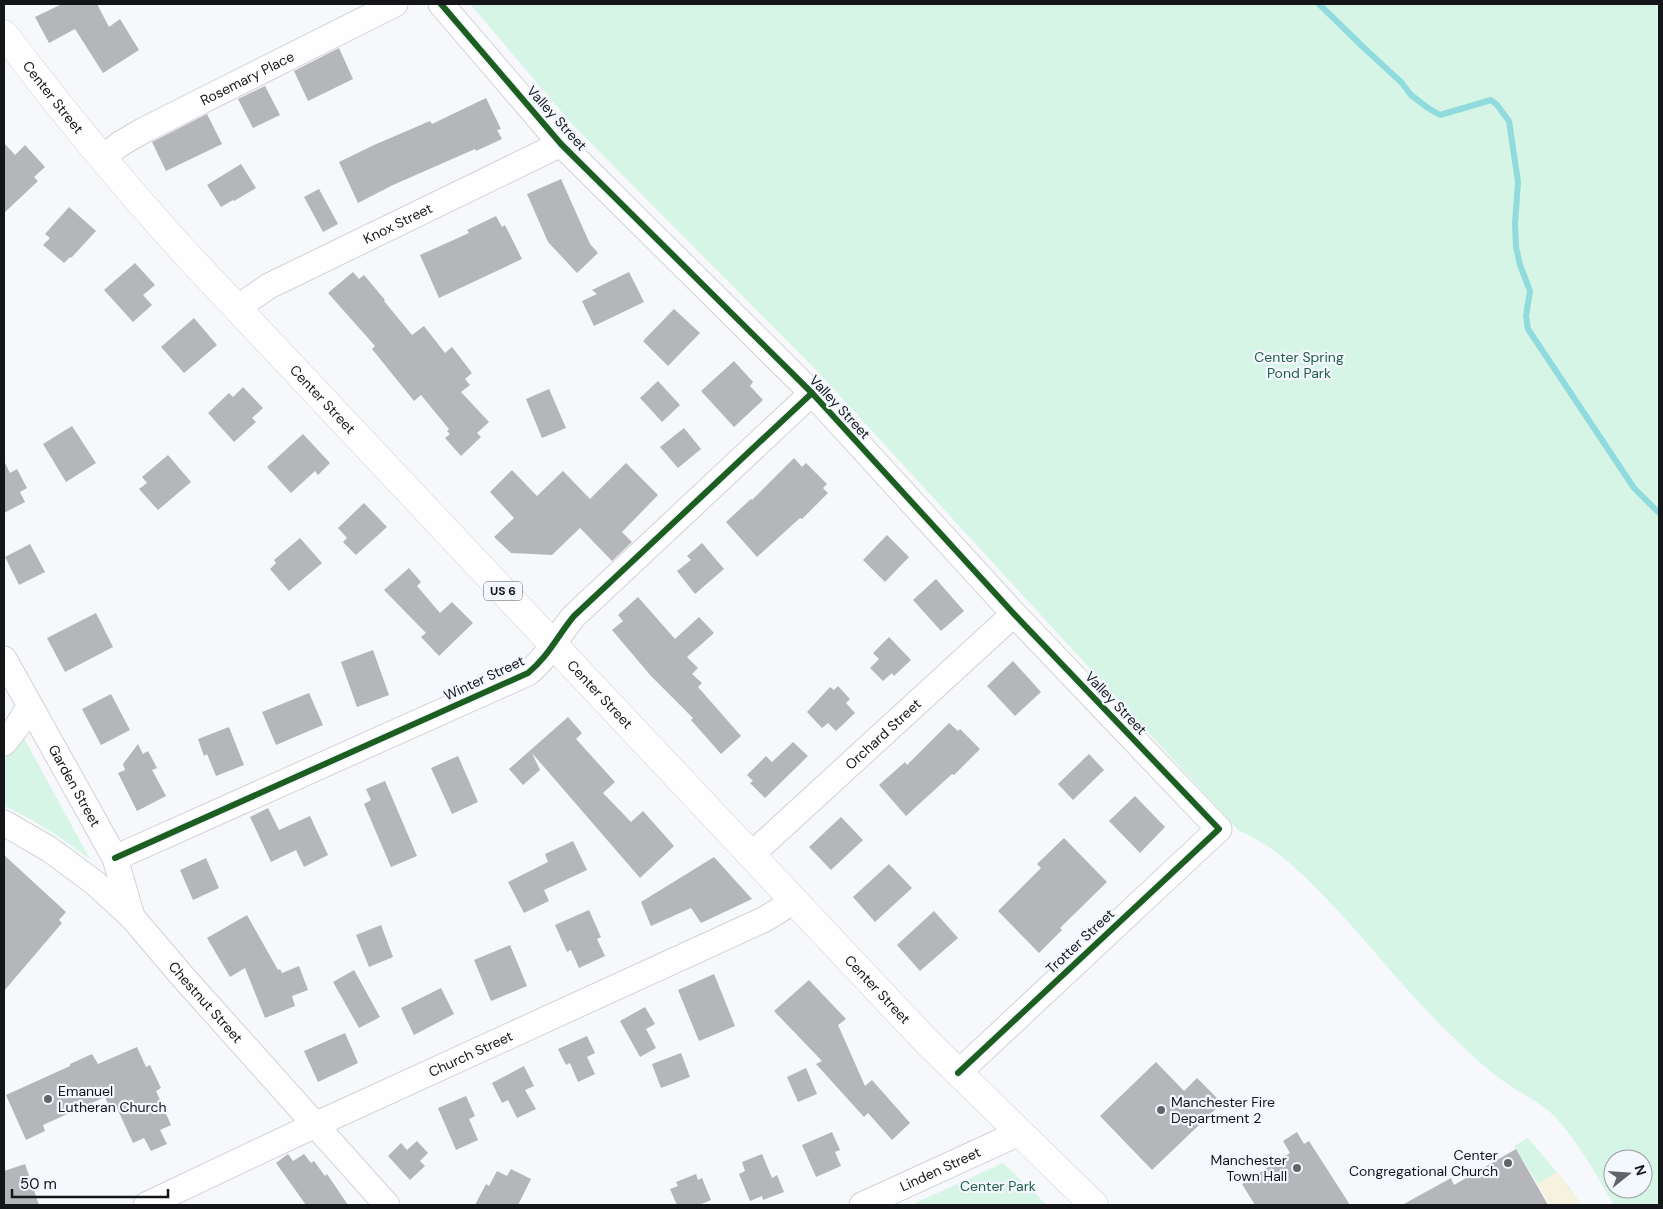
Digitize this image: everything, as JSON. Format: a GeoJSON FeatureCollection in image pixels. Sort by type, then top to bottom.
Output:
{"type":"FeatureCollection","features":[{"type":"Feature","properties":{"kind":"main road","name":"Center Street"},"geometry":{"type":"LineString","coordinates":[[4,34],[54,100],[160,225],[794,901],[958,1073],[1094,1205]]}},
{"type":"Feature","properties":{"kind":"street","name":"Rosemary Place"},"geometry":{"type":"LineString","coordinates":[[102,158],[136,134],[395,4]]}},
{"type":"Feature","properties":{"kind":"street","name":"Valley Street"},"geometry":{"type":"LineString","coordinates":[[441,4],[561,144],[812,393],[1014,614],[1219,828]]}},
{"type":"Feature","properties":{"kind":"street","name":"Knox Street"},"geometry":{"type":"LineString","coordinates":[[238,308],[269,286],[561,144]]}},
{"type":"Feature","properties":{"kind":"street","name":"Winter Street"},"geometry":{"type":"LineString","coordinates":[[115,858],[528,673],[546,656],[574,616],[812,393]]}},
{"type":"Feature","properties":{"kind":"street","name":"Orchard Street"},"geometry":{"type":"LineString","coordinates":[[751,855],[1014,614]]}},
{"type":"Feature","properties":{"kind":"street","name":"Garden Street"},"geometry":{"type":"LineString","coordinates":[[4,659],[115,858],[132,917]]}},
{"type":"Feature","properties":{"kind":"street"},"geometry":{"type":"LineString","coordinates":[[4,743],[30,706]]}},
{"type":"Feature","properties":{"kind":"street","name":"Chestnut Street"},"geometry":{"type":"LineString","coordinates":[[4,823],[49,849],[95,883],[132,917],[183,977],[387,1205]]}},
{"type":"Feature","properties":{"kind":"street","name":"Trotter Street"},"geometry":{"type":"LineString","coordinates":[[958,1073],[1219,828]]}},
{"type":"Feature","properties":{"kind":"street","name":"Church Street"},"geometry":{"type":"LineString","coordinates":[[146,1205],[180,1198],[315,1125],[758,922],[794,901]]}},
{"type":"Feature","properties":{"kind":"street","name":"Linden Street"},"geometry":{"type":"LineString","coordinates":[[862,1205],[1019,1133]]}},
{"type":"Feature","properties":{"kind":"green space","name":"Center Spring Pond Park"},"geometry":{"type":"Polygon","coordinates":[[[470,4],[1659,4],[1659,1205],[1614,1205],[1611,1199],[1653,1199],[1653,1149],[1603,1149],[1603,1186],[1581,1150],[1553,1114],[1480,1063],[1419,1002],[1309,881],[1272,849],[1239,831],[818,372],[572,124],[470,4]]]}},
{"type":"Feature","properties":{"kind":"green space"},"geometry":{"type":"Polygon","coordinates":[[[21,733],[90,859],[27,817],[4,806],[4,760],[21,733]]]}},
{"type":"Feature","properties":{"kind":"green space"},"geometry":{"type":"Polygon","coordinates":[[[1528,1138],[1570,1188],[1581,1205],[1551,1205],[1514,1146],[1528,1138]]]}},
{"type":"Feature","properties":{"kind":"green space","name":"Center Park"},"geometry":{"type":"Polygon","coordinates":[[[1003,1163],[1047,1205],[911,1205],[1003,1163]]]}},
{"type":"Feature","properties":{"kind":"sand"},"geometry":{"type":"Polygon","coordinates":[[[1557,1172],[1581,1205],[1551,1205],[1537,1184],[1557,1172]]]}},
{"type":"Feature","properties":{"kind":"building"},"geometry":{"type":"Polygon","coordinates":[[[62,4],[97,4],[109,27],[120,19],[139,50],[103,73],[75,29],[49,43],[35,17],[62,4]]]}},
{"type":"Feature","properties":{"kind":"building"},"geometry":{"type":"Polygon","coordinates":[[[339,48],[353,79],[308,101],[294,71],[339,48]]]}},
{"type":"Feature","properties":{"kind":"building"},"geometry":{"type":"Polygon","coordinates":[[[265,86],[280,115],[253,128],[238,99],[265,86]]]}},
{"type":"Feature","properties":{"kind":"building"},"geometry":{"type":"Polygon","coordinates":[[[486,98],[501,129],[497,130],[502,139],[393,185],[358,203],[339,162],[430,121],[432,124],[486,98]]]}},
{"type":"Feature","properties":{"kind":"building"},"geometry":{"type":"Polygon","coordinates":[[[207,114],[222,144],[166,171],[152,142],[207,114]]]}},
{"type":"Feature","properties":{"kind":"building"},"geometry":{"type":"Polygon","coordinates":[[[4,143],[15,155],[25,145],[45,167],[34,177],[38,181],[4,213],[4,143]]]}},
{"type":"Feature","properties":{"kind":"building"},"geometry":{"type":"Polygon","coordinates":[[[241,164],[256,188],[221,207],[207,185],[241,164]]]}},
{"type":"Feature","properties":{"kind":"building"},"geometry":{"type":"Polygon","coordinates":[[[561,179],[590,244],[598,253],[577,273],[548,242],[527,194],[561,179]]]}},
{"type":"Feature","properties":{"kind":"building"},"geometry":{"type":"Polygon","coordinates":[[[319,189],[338,224],[323,232],[304,197],[319,189]]]}},
{"type":"Feature","properties":{"kind":"building"},"geometry":{"type":"Polygon","coordinates":[[[69,207],[96,231],[64,263],[43,245],[50,238],[45,234],[69,207]]]}},
{"type":"Feature","properties":{"kind":"building"},"geometry":{"type":"Polygon","coordinates":[[[496,216],[502,227],[505,225],[522,259],[439,298],[420,255],[469,233],[467,230],[496,216]]]}},
{"type":"Feature","properties":{"kind":"building"},"geometry":{"type":"Polygon","coordinates":[[[135,263],[155,285],[143,295],[152,305],[133,322],[104,290],[135,263]]]}},
{"type":"Feature","properties":{"kind":"building"},"geometry":{"type":"Polygon","coordinates":[[[353,272],[359,279],[364,275],[412,335],[424,326],[445,353],[452,347],[472,373],[465,379],[470,385],[461,392],[489,422],[477,433],[481,437],[461,456],[445,438],[450,434],[447,431],[449,429],[421,395],[414,401],[372,349],[375,346],[328,293],[353,272]]]}},
{"type":"Feature","properties":{"kind":"building"},"geometry":{"type":"Polygon","coordinates":[[[629,272],[644,302],[594,326],[582,301],[597,294],[592,290],[629,272]]]}},
{"type":"Feature","properties":{"kind":"building"},"geometry":{"type":"Polygon","coordinates":[[[674,309],[700,333],[668,366],[643,341],[674,309]]]}},
{"type":"Feature","properties":{"kind":"building"},"geometry":{"type":"Polygon","coordinates":[[[194,318],[217,345],[184,373],[161,347],[194,318]]]}},
{"type":"Feature","properties":{"kind":"building"},"geometry":{"type":"Polygon","coordinates":[[[734,361],[753,382],[750,386],[763,400],[734,427],[701,391],[734,361]]]}},
{"type":"Feature","properties":{"kind":"building"},"geometry":{"type":"Polygon","coordinates":[[[658,381],[680,405],[662,422],[640,398],[658,381]]]}},
{"type":"Feature","properties":{"kind":"building"},"geometry":{"type":"Polygon","coordinates":[[[243,387],[263,408],[252,418],[256,422],[234,442],[208,413],[229,393],[233,397],[243,387]]]}},
{"type":"Feature","properties":{"kind":"building"},"geometry":{"type":"Polygon","coordinates":[[[549,389],[566,428],[542,438],[526,399],[549,389]]]}},
{"type":"Feature","properties":{"kind":"building"},"geometry":{"type":"Polygon","coordinates":[[[72,426],[96,463],[66,482],[43,444],[72,426]]]}},
{"type":"Feature","properties":{"kind":"building"},"geometry":{"type":"Polygon","coordinates":[[[684,428],[701,449],[678,468],[660,447],[684,428]]]}},
{"type":"Feature","properties":{"kind":"building"},"geometry":{"type":"Polygon","coordinates":[[[303,434],[330,463],[318,475],[315,471],[291,493],[267,467],[303,434]]]}},
{"type":"Feature","properties":{"kind":"building"},"geometry":{"type":"Polygon","coordinates":[[[168,455],[191,482],[158,510],[139,489],[147,483],[142,477],[168,455]]]}},
{"type":"Feature","properties":{"kind":"building"},"geometry":{"type":"Polygon","coordinates":[[[794,458],[802,467],[806,463],[827,484],[823,488],[828,493],[802,519],[800,518],[757,557],[726,522],[752,500],[794,458]]]}},
{"type":"Feature","properties":{"kind":"building"},"geometry":{"type":"Polygon","coordinates":[[[4,461],[10,473],[17,469],[27,488],[20,492],[25,502],[4,513],[4,461]]]}},
{"type":"Feature","properties":{"kind":"building"},"geometry":{"type":"Polygon","coordinates":[[[626,463],[658,495],[622,532],[632,542],[612,561],[580,528],[552,555],[511,553],[494,537],[514,518],[490,492],[512,470],[537,496],[563,471],[590,499],[626,463]]]}},
{"type":"Feature","properties":{"kind":"building"},"geometry":{"type":"Polygon","coordinates":[[[364,503],[387,527],[356,555],[343,542],[347,538],[338,528],[364,503]]]}},
{"type":"Feature","properties":{"kind":"building"},"geometry":{"type":"Polygon","coordinates":[[[887,535],[909,557],[885,582],[863,560],[887,535]]]}},
{"type":"Feature","properties":{"kind":"building"},"geometry":{"type":"Polygon","coordinates":[[[300,538],[322,563],[289,591],[270,569],[276,563],[274,560],[300,538]]]}},
{"type":"Feature","properties":{"kind":"building"},"geometry":{"type":"Polygon","coordinates":[[[702,543],[724,569],[695,594],[677,571],[691,560],[687,556],[702,543]]]}},
{"type":"Feature","properties":{"kind":"building"},"geometry":{"type":"Polygon","coordinates":[[[30,544],[45,572],[19,585],[5,557],[30,544]]]}},
{"type":"Feature","properties":{"kind":"building"},"geometry":{"type":"Polygon","coordinates":[[[409,568],[421,582],[417,586],[440,613],[452,602],[473,623],[439,656],[421,637],[426,633],[384,590],[409,568]]]}},
{"type":"Feature","properties":{"kind":"building"},"geometry":{"type":"Polygon","coordinates":[[[936,579],[964,611],[941,631],[913,600],[936,579]]]}},
{"type":"Feature","properties":{"kind":"building"},"geometry":{"type":"Polygon","coordinates":[[[638,597],[675,639],[699,617],[714,633],[687,657],[698,668],[692,674],[702,683],[698,687],[741,736],[721,754],[691,720],[693,718],[651,676],[612,630],[623,621],[618,615],[638,597]]]}},
{"type":"Feature","properties":{"kind":"building"},"geometry":{"type":"Polygon","coordinates":[[[96,613],[113,647],[65,672],[47,638],[96,613]]]}},
{"type":"Feature","properties":{"kind":"building"},"geometry":{"type":"Polygon","coordinates":[[[889,637],[911,660],[894,676],[892,673],[883,681],[870,668],[879,659],[873,653],[889,637]]]}},
{"type":"Feature","properties":{"kind":"building"},"geometry":{"type":"Polygon","coordinates":[[[373,650],[389,695],[357,707],[341,662],[373,650]]]}},
{"type":"Feature","properties":{"kind":"building"},"geometry":{"type":"Polygon","coordinates":[[[1013,661],[1041,692],[1015,716],[987,686],[1013,661]]]}},
{"type":"Feature","properties":{"kind":"building"},"geometry":{"type":"Polygon","coordinates":[[[838,686],[850,699],[846,703],[855,713],[836,731],[828,723],[822,728],[807,712],[830,687],[834,690],[838,686]]]}},
{"type":"Feature","properties":{"kind":"building"},"geometry":{"type":"Polygon","coordinates":[[[309,693],[323,725],[276,745],[262,712],[309,693]]]}},
{"type":"Feature","properties":{"kind":"building"},"geometry":{"type":"Polygon","coordinates":[[[111,694],[130,730],[101,745],[82,709],[111,694]]]}},
{"type":"Feature","properties":{"kind":"building"},"geometry":{"type":"Polygon","coordinates":[[[568,717],[582,733],[576,739],[615,782],[603,793],[631,822],[643,811],[674,846],[640,878],[532,753],[540,770],[523,785],[509,769],[568,717]]]}},
{"type":"Feature","properties":{"kind":"building"},"geometry":{"type":"Polygon","coordinates":[[[949,723],[958,731],[960,729],[980,749],[954,775],[952,774],[906,816],[879,785],[905,762],[907,765],[949,723]]]}},
{"type":"Feature","properties":{"kind":"building"},"geometry":{"type":"Polygon","coordinates":[[[229,727],[244,765],[216,776],[207,754],[204,756],[198,739],[229,727]]]}},
{"type":"Feature","properties":{"kind":"building"},"geometry":{"type":"Polygon","coordinates":[[[793,742],[808,756],[765,798],[750,783],[753,781],[747,775],[766,756],[772,762],[793,742]]]}},
{"type":"Feature","properties":{"kind":"building"},"geometry":{"type":"Polygon","coordinates":[[[138,744],[143,754],[148,751],[157,768],[152,770],[166,796],[137,811],[118,773],[125,770],[123,764],[138,744]]]}},
{"type":"Feature","properties":{"kind":"building"},"geometry":{"type":"Polygon","coordinates":[[[1089,754],[1104,770],[1073,800],[1058,784],[1089,754]]]}},
{"type":"Feature","properties":{"kind":"building"},"geometry":{"type":"Polygon","coordinates":[[[458,756],[478,802],[452,814],[431,768],[458,756]]]}},
{"type":"Feature","properties":{"kind":"building"},"geometry":{"type":"Polygon","coordinates":[[[385,781],[417,856],[391,867],[364,804],[371,800],[366,789],[385,781]]]}},
{"type":"Feature","properties":{"kind":"building"},"geometry":{"type":"Polygon","coordinates":[[[1135,796],[1165,827],[1140,853],[1109,821],[1135,796]]]}},
{"type":"Feature","properties":{"kind":"building"},"geometry":{"type":"Polygon","coordinates":[[[268,808],[279,830],[310,816],[328,855],[304,867],[296,850],[271,862],[250,817],[268,808]]]}},
{"type":"Feature","properties":{"kind":"building"},"geometry":{"type":"Polygon","coordinates":[[[841,817],[863,840],[831,870],[809,847],[841,817]]]}},
{"type":"Feature","properties":{"kind":"building"},"geometry":{"type":"Polygon","coordinates":[[[1064,838],[1107,882],[1060,928],[1062,930],[1039,953],[998,911],[1041,868],[1037,864],[1064,838]]]}},
{"type":"Feature","properties":{"kind":"building"},"geometry":{"type":"Polygon","coordinates":[[[573,841],[587,870],[544,890],[549,901],[524,913],[508,882],[548,862],[545,854],[573,841]]]}},
{"type":"Feature","properties":{"kind":"building"},"geometry":{"type":"Polygon","coordinates":[[[4,855],[66,912],[59,920],[62,923],[4,991],[4,855]]]}},
{"type":"Feature","properties":{"kind":"building"},"geometry":{"type":"Polygon","coordinates":[[[714,857],[752,899],[701,923],[691,908],[651,926],[641,902],[714,857]]]}},
{"type":"Feature","properties":{"kind":"building"},"geometry":{"type":"Polygon","coordinates":[[[206,858],[219,888],[193,900],[180,870],[206,858]]]}},
{"type":"Feature","properties":{"kind":"building"},"geometry":{"type":"Polygon","coordinates":[[[889,864],[912,888],[875,922],[853,897],[889,864]]]}},
{"type":"Feature","properties":{"kind":"building"},"geometry":{"type":"Polygon","coordinates":[[[589,910],[601,937],[597,939],[605,956],[579,968],[571,950],[567,952],[555,925],[589,910]]]}},
{"type":"Feature","properties":{"kind":"building"},"geometry":{"type":"Polygon","coordinates":[[[934,911],[958,938],[920,971],[897,945],[934,911]]]}},
{"type":"Feature","properties":{"kind":"building"},"geometry":{"type":"Polygon","coordinates":[[[247,915],[278,970],[280,969],[282,973],[299,966],[308,990],[292,996],[295,1006],[265,1018],[245,968],[230,977],[207,938],[247,915]]]}},
{"type":"Feature","properties":{"kind":"building"},"geometry":{"type":"Polygon","coordinates":[[[381,925],[393,957],[369,967],[356,935],[381,925]]]}},
{"type":"Feature","properties":{"kind":"building"},"geometry":{"type":"Polygon","coordinates":[[[510,945],[527,986],[491,1001],[474,960],[510,945]]]}},
{"type":"Feature","properties":{"kind":"building"},"geometry":{"type":"Polygon","coordinates":[[[354,970],[380,1017],[359,1028],[333,982],[354,970]]]}},
{"type":"Feature","properties":{"kind":"building"},"geometry":{"type":"Polygon","coordinates":[[[714,974],[735,1026],[699,1041],[678,990],[714,974]]]}},
{"type":"Feature","properties":{"kind":"building"},"geometry":{"type":"Polygon","coordinates":[[[809,980],[846,1019],[838,1025],[865,1086],[872,1080],[910,1123],[892,1140],[868,1113],[864,1117],[816,1064],[822,1061],[774,1011],[809,980]]]}},
{"type":"Feature","properties":{"kind":"building"},"geometry":{"type":"Polygon","coordinates":[[[441,988],[454,1014],[414,1035],[401,1008],[441,988]]]}},
{"type":"Feature","properties":{"kind":"building"},"geometry":{"type":"Polygon","coordinates":[[[645,1007],[655,1024],[646,1029],[656,1048],[640,1057],[620,1021],[645,1007]]]}},
{"type":"Feature","properties":{"kind":"building"},"geometry":{"type":"Polygon","coordinates":[[[345,1033],[358,1063],[318,1082],[304,1051],[345,1033]]]}},
{"type":"Feature","properties":{"kind":"building"},"geometry":{"type":"Polygon","coordinates":[[[587,1036],[595,1053],[587,1057],[595,1074],[578,1082],[570,1063],[566,1065],[558,1049],[587,1036]]]}},
{"type":"Feature","properties":{"kind":"building","name":"Emanuel Lutheran Church"},"geometry":{"type":"Polygon","coordinates":[[[137,1047],[146,1067],[150,1065],[161,1088],[156,1091],[171,1125],[160,1130],[167,1144],[151,1151],[144,1138],[133,1143],[117,1108],[111,1111],[105,1097],[43,1125],[45,1131],[26,1140],[6,1095],[92,1054],[98,1064],[137,1047]]]}},
{"type":"Feature","properties":{"kind":"building"},"geometry":{"type":"Polygon","coordinates":[[[681,1053],[690,1077],[661,1088],[652,1064],[681,1053]]]}},
{"type":"Feature","properties":{"kind":"building","name":"Manchester Fire Department 2"},"geometry":{"type":"Polygon","coordinates":[[[1156,1062],[1184,1091],[1197,1078],[1222,1103],[1152,1170],[1100,1116],[1156,1062]]]}},
{"type":"Feature","properties":{"kind":"building"},"geometry":{"type":"Polygon","coordinates":[[[524,1066],[534,1086],[525,1090],[536,1109],[517,1118],[508,1100],[502,1103],[492,1083],[524,1066]]]}},
{"type":"Feature","properties":{"kind":"building"},"geometry":{"type":"Polygon","coordinates":[[[806,1068],[817,1094],[798,1102],[787,1077],[806,1068]]]}},
{"type":"Feature","properties":{"kind":"building"},"geometry":{"type":"Polygon","coordinates":[[[466,1096],[475,1116],[469,1119],[478,1140],[456,1150],[438,1108],[466,1096]]]}},
{"type":"Feature","properties":{"kind":"building"},"geometry":{"type":"Polygon","coordinates":[[[832,1132],[840,1150],[835,1152],[841,1166],[816,1177],[802,1145],[832,1132]]]}},
{"type":"Feature","properties":{"kind":"building","name":"Manchester Town Hall"},"geometry":{"type":"Polygon","coordinates":[[[1297,1132],[1304,1144],[1309,1141],[1350,1205],[1255,1205],[1242,1184],[1290,1153],[1283,1141],[1297,1132]]]}},
{"type":"Feature","properties":{"kind":"building"},"geometry":{"type":"Polygon","coordinates":[[[417,1141],[428,1153],[420,1161],[425,1166],[410,1180],[388,1156],[401,1143],[407,1150],[417,1141]]]}},
{"type":"Feature","properties":{"kind":"building","name":"Center Congregational Church"},"geometry":{"type":"Polygon","coordinates":[[[1516,1149],[1548,1205],[1402,1205],[1451,1178],[1454,1185],[1516,1149]]]}},
{"type":"Feature","properties":{"kind":"building"},"geometry":{"type":"Polygon","coordinates":[[[288,1154],[293,1161],[304,1154],[311,1163],[314,1161],[325,1176],[327,1174],[348,1205],[306,1205],[276,1163],[288,1154]]]}},
{"type":"Feature","properties":{"kind":"building"},"geometry":{"type":"Polygon","coordinates":[[[762,1154],[772,1178],[777,1175],[784,1192],[763,1200],[762,1196],[750,1201],[739,1174],[745,1171],[742,1162],[762,1154]]]}},
{"type":"Feature","properties":{"kind":"building"},"geometry":{"type":"Polygon","coordinates":[[[25,1164],[39,1205],[4,1205],[4,1171],[25,1164]]]}},
{"type":"Feature","properties":{"kind":"building"},"geometry":{"type":"Polygon","coordinates":[[[511,1169],[531,1179],[518,1205],[475,1205],[486,1184],[489,1186],[497,1171],[507,1176],[511,1169]]]}},
{"type":"Feature","properties":{"kind":"building"},"geometry":{"type":"Polygon","coordinates":[[[696,1174],[698,1180],[702,1178],[711,1200],[699,1205],[677,1205],[670,1189],[678,1186],[676,1182],[696,1174]]]}},
{"type":"Feature","properties":{"kind":"waterway"},"geometry":{"type":"LineString","coordinates":[[1319,4],[1401,82],[1411,95],[1428,108],[1440,115],[1491,100],[1509,121],[1518,182],[1515,224],[1516,247],[1520,265],[1530,291],[1526,316],[1528,329],[1634,488],[1659,513]]}},
{"type":"Feature","properties":{"kind":"cycle path"},"geometry":{"type":"LineString","coordinates":[[441,4],[561,144],[812,393],[1014,614],[1219,829],[958,1073]]}},
{"type":"Feature","properties":{"kind":"cycle path"},"geometry":{"type":"LineString","coordinates":[[115,858],[528,673],[547,653],[574,616],[812,393]]}},
{"type":"Feature","properties":{"kind":"place","name":"Emanuel Lutheran Church"},"geometry":{"type":"Point","coordinates":[48,1099]}},
{"type":"Feature","properties":{"kind":"place","name":"Manchester Fire Department 2"},"geometry":{"type":"Point","coordinates":[1161,1110]}},
{"type":"Feature","properties":{"kind":"place","name":"Center Congregational Church"},"geometry":{"type":"Point","coordinates":[1508,1163]}},
{"type":"Feature","properties":{"kind":"place","name":"Manchester Town Hall"},"geometry":{"type":"Point","coordinates":[1297,1168]}}]}
